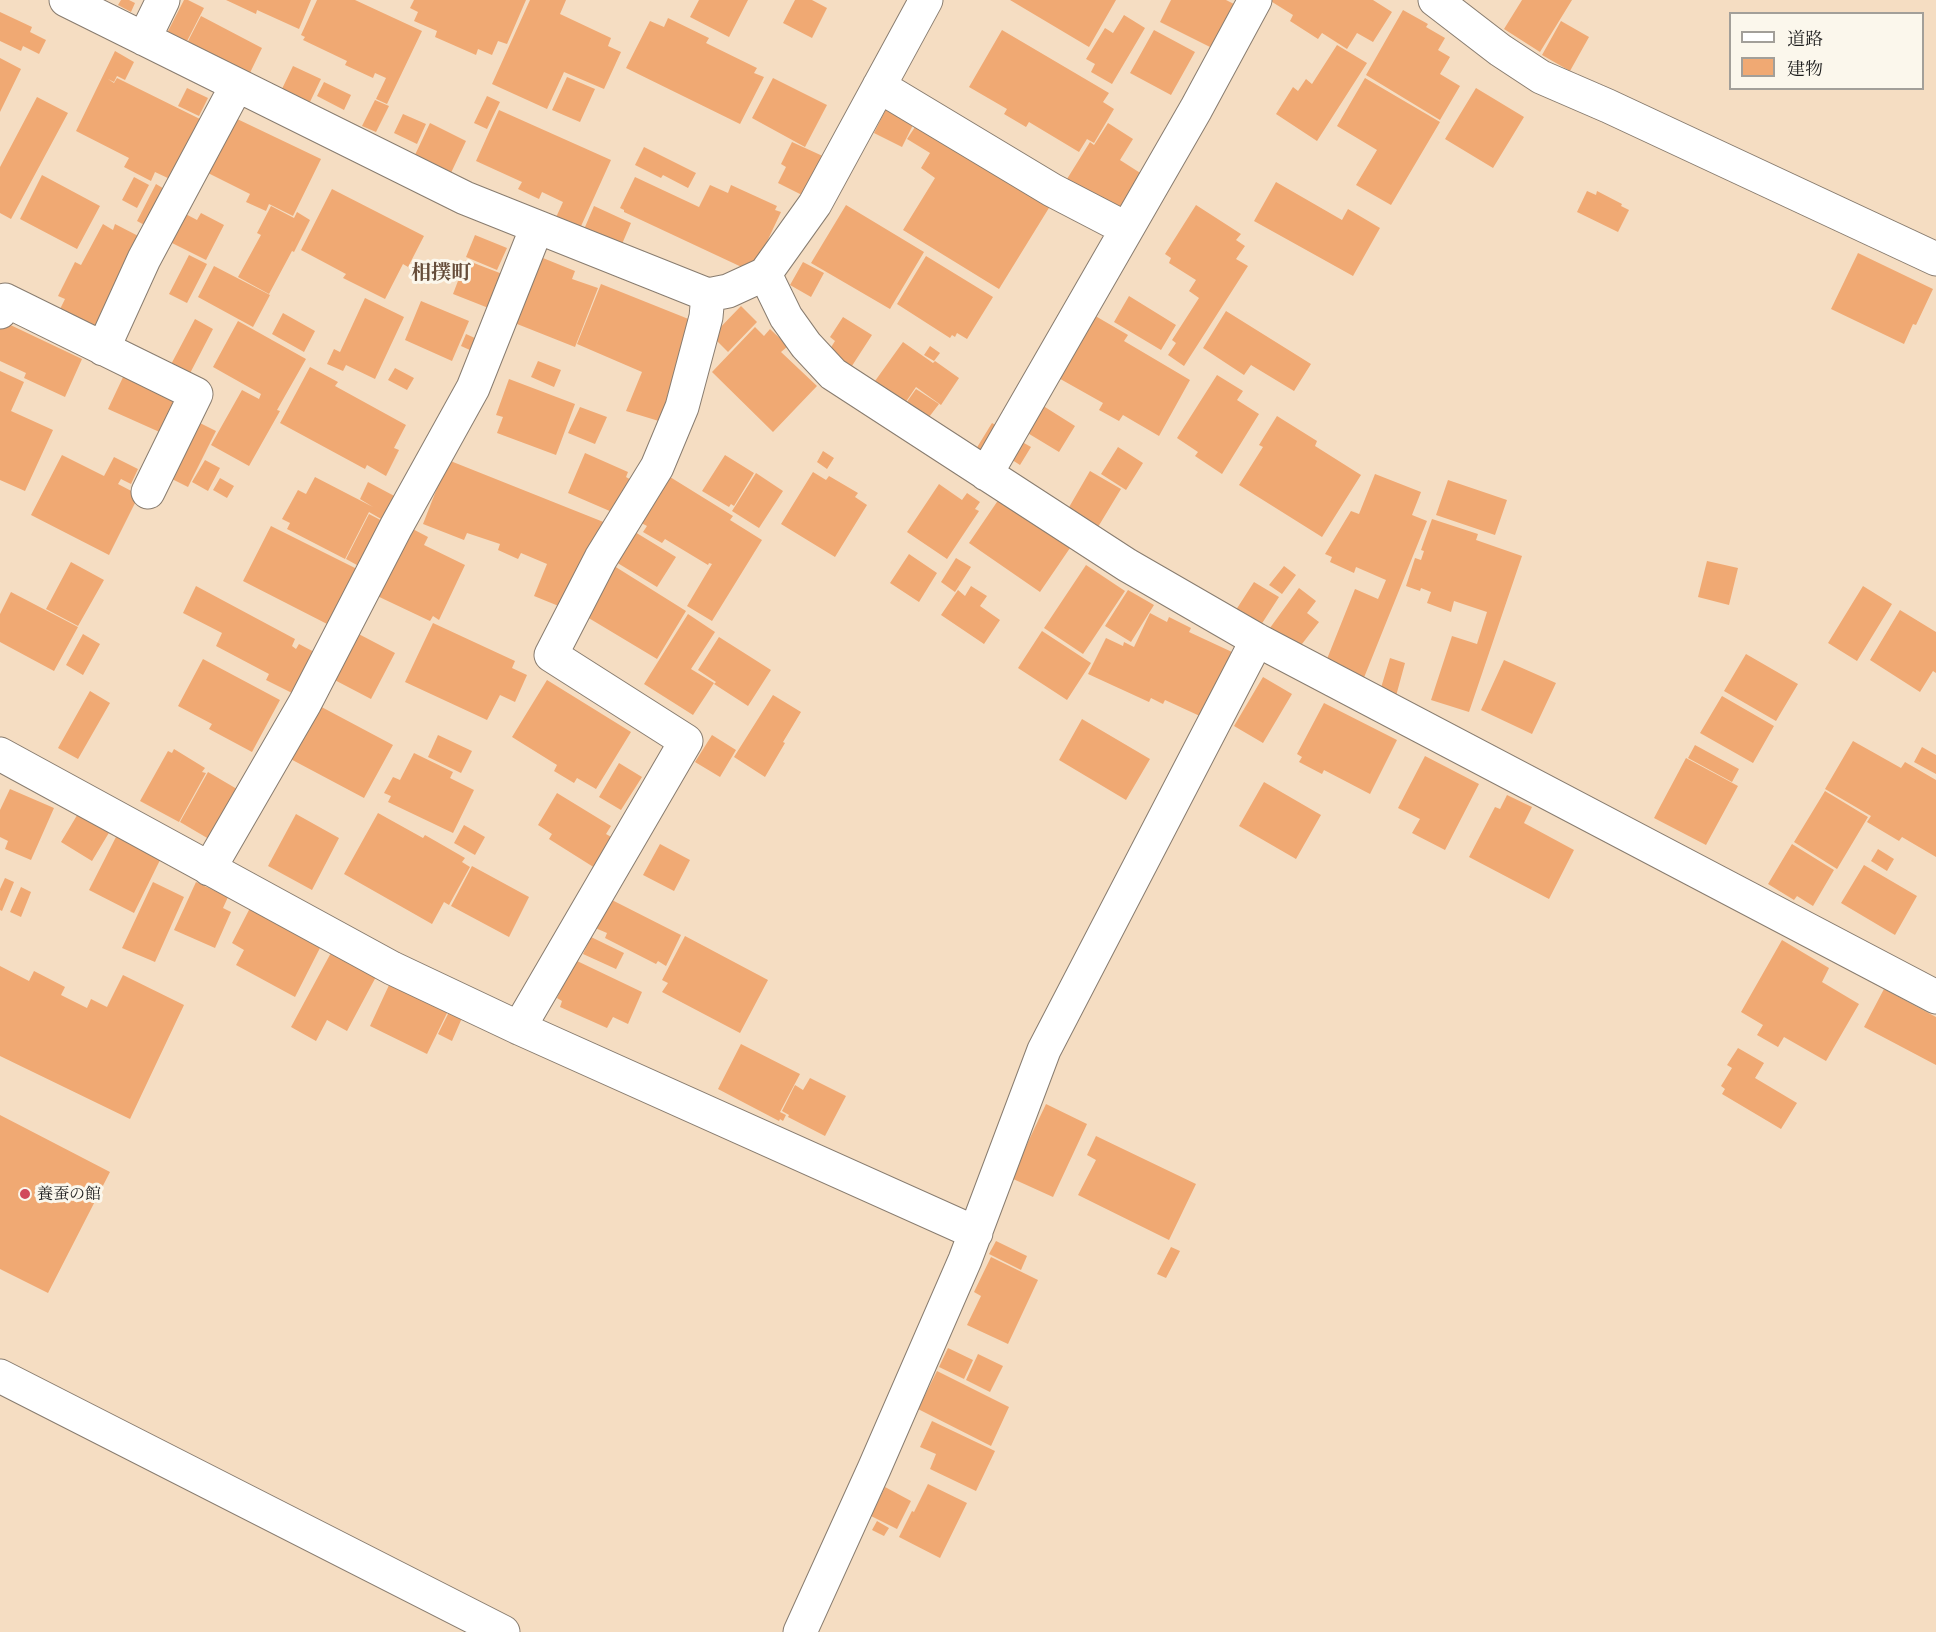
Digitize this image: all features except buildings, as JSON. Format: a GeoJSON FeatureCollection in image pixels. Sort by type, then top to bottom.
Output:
{"type":"FeatureCollection","features":[{"type":"Feature","properties":{"kind":"street"},"geometry":{"type":"LineString","coordinates":[[66,0],[465,198],[708,295],[728,291],[765,274],[815,204],[926,0]]}},
{"type":"Feature","properties":{"kind":"street"},"geometry":{"type":"LineString","coordinates":[[144,39],[163,0]]}},
{"type":"Feature","properties":{"kind":"street"},"geometry":{"type":"LineString","coordinates":[[986,474],[1196,109],[1255,0]]}},
{"type":"Feature","properties":{"kind":"street"},"geometry":{"type":"LineString","coordinates":[[1435,0],[1500,50],[1541,77],[1936,259]]}},
{"type":"Feature","properties":{"kind":"street"},"geometry":{"type":"LineString","coordinates":[[103,349],[144,259],[237,85]]}},
{"type":"Feature","properties":{"kind":"street"},"geometry":{"type":"LineString","coordinates":[[879,86],[1052,190],[1126,229]]}},
{"type":"Feature","properties":{"kind":"street"},"geometry":{"type":"LineString","coordinates":[[209,869],[305,703],[396,527],[473,388],[537,227]]}},
{"type":"Feature","properties":{"kind":"street"},"geometry":{"type":"LineString","coordinates":[[765,274],[786,317],[806,345],[833,374],[1127,566],[1257,640],[1936,997]]}},
{"type":"Feature","properties":{"kind":"street"},"geometry":{"type":"LineString","coordinates":[[519,1028],[686,741],[551,655],[601,558],[657,467],[682,407],[706,316],[708,295]]}},
{"type":"Feature","properties":{"kind":"street"},"geometry":{"type":"LineString","coordinates":[[0,312],[5,300],[196,394],[148,492]]}},
{"type":"Feature","properties":{"kind":"street"},"geometry":{"type":"LineString","coordinates":[[800,1632],[879,1459],[976,1233],[1044,1050],[1257,640]]}},
{"type":"Feature","properties":{"kind":"street"},"geometry":{"type":"LineString","coordinates":[[0,754],[392,968],[519,1028],[976,1233]]}},
{"type":"Feature","properties":{"kind":"street"},"geometry":{"type":"LineString","coordinates":[[0,1376],[503,1632]]}},
{"type":"Feature","properties":{"kind":"place","name":"養蚕の館"},"geometry":{"type":"Point","coordinates":[25,1194]}},
{"type":"Feature","properties":{"kind":"district","name":"相撲町"},"geometry":{"type":"Point","coordinates":[441,273]}}]}
